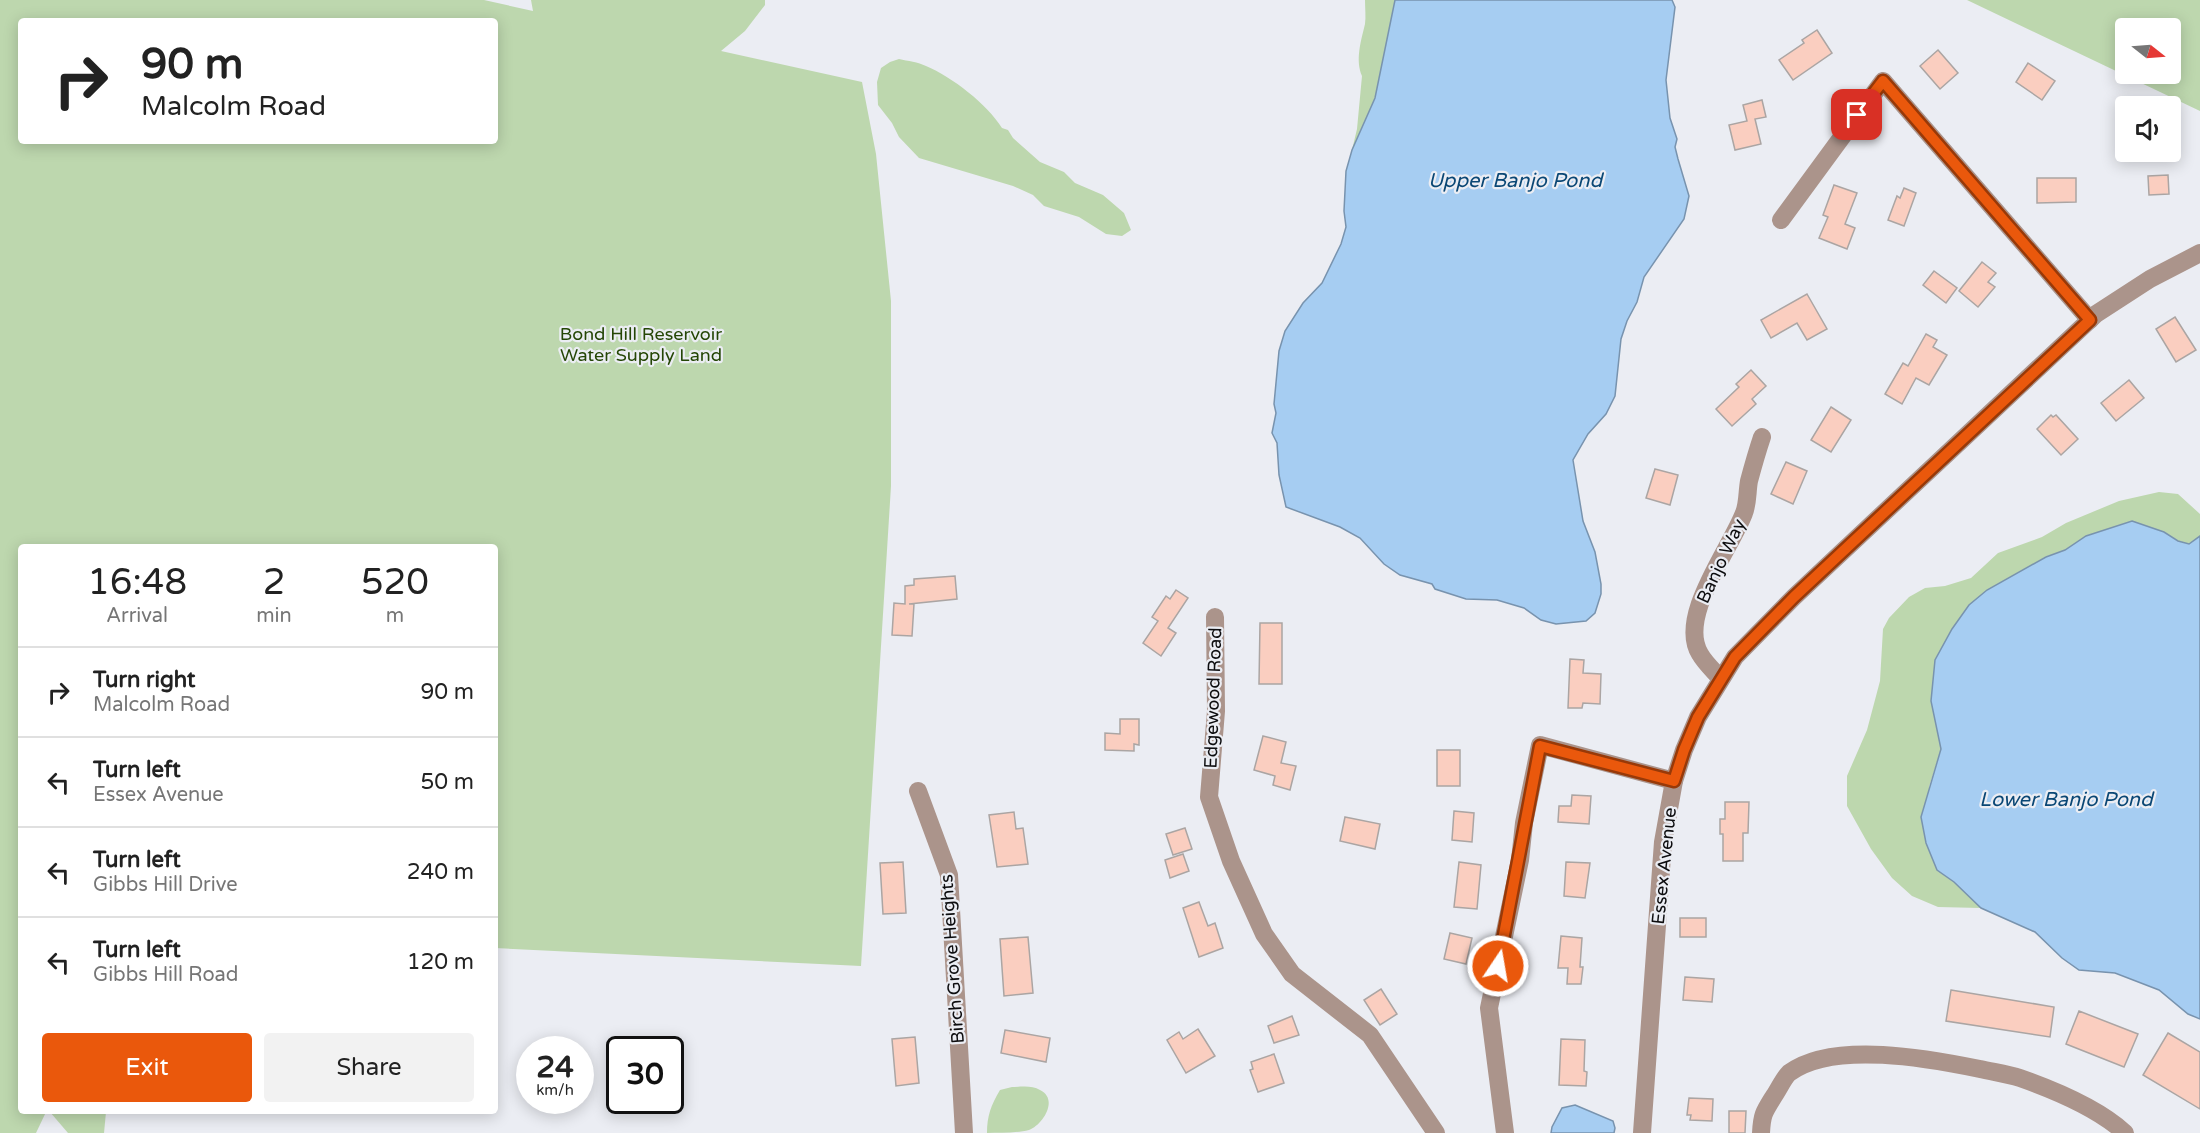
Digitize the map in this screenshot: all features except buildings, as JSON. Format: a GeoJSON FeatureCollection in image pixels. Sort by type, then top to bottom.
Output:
{"type":"FeatureCollection","features":[{"type":"Feature","properties":{"kind":"street"},"geometry":{"type":"LineString","coordinates":[[1781,220],[1883,81],[2090,320]]}},
{"type":"Feature","properties":{"kind":"street","name":"Essex Avenue"},"geometry":{"type":"LineString","coordinates":[[1642,1133],[1663,842],[1674,781],[1684,750],[1698,717],[1720,679],[1735,657],[1794,597],[2090,320],[2150,279],[2200,253]]}},
{"type":"Feature","properties":{"kind":"street","name":"Banjo Way"},"geometry":{"type":"LineString","coordinates":[[1720,679],[1699,653],[1694,637],[1697,614],[1714,568],[1730,543],[1745,512],[1749,482],[1761,437]]}},
{"type":"Feature","properties":{"kind":"street","name":"Edgewood Road"},"geometry":{"type":"LineString","coordinates":[[1215,617],[1216,711],[1209,797],[1231,861],[1264,934],[1292,974],[1371,1035],[1436,1133]]}},
{"type":"Feature","properties":{"kind":"street"},"geometry":{"type":"LineString","coordinates":[[1505,1133],[1489,1008],[1520,860],[1524,823],[1540,746],[1674,781]]}},
{"type":"Feature","properties":{"kind":"street","name":"Birch Grove Heights"},"geometry":{"type":"LineString","coordinates":[[918,790],[949,875],[964,1133]]}},
{"type":"Feature","properties":{"kind":"street"},"geometry":{"type":"LineString","coordinates":[[1761,1124],[1787,1075],[1796,1069],[1817,1060],[1836,1056],[1891,1055],[1917,1057],[2019,1078],[2112,1121],[2125,1133]]}},
{"type":"Feature","properties":{"kind":"green space","name":"Bond Hill Reservoir Water Supply Land"},"geometry":{"type":"Polygon","coordinates":[[[0,0],[484,0],[533,11],[531,0],[765,0],[765,5],[745,31],[721,51],[862,82],[876,154],[891,301],[891,486],[861,966],[498,948],[498,544],[18,544],[18,1114],[45,1114],[36,1133],[0,1133],[0,0]]]}},
{"type":"Feature","properties":{"kind":"green space"},"geometry":{"type":"Polygon","coordinates":[[[1365,0],[1395,0],[1375,98],[1352,150],[1357,129],[1362,76],[1359,57],[1365,24],[1365,0]]]}},
{"type":"Feature","properties":{"kind":"green space"},"geometry":{"type":"Polygon","coordinates":[[[1967,0],[2200,0],[2200,111],[2181,102],[2181,96],[2169,96],[2143,84],[2181,84],[2181,18],[2115,18],[2115,71],[1967,0]]]}},
{"type":"Feature","properties":{"kind":"green space"},"geometry":{"type":"Polygon","coordinates":[[[899,59],[923,65],[958,84],[1040,162],[1064,172],[1075,183],[1103,195],[1124,213],[1131,230],[1122,236],[1106,234],[1079,217],[1044,206],[1033,195],[1013,186],[919,158],[899,137],[892,123],[878,105],[877,82],[881,68],[899,59]]]}},
{"type":"Feature","properties":{"kind":"green space"},"geometry":{"type":"Polygon","coordinates":[[[2159,492],[2178,494],[2200,514],[2200,536],[2189,544],[2132,521],[2086,536],[2065,550],[2045,557],[1969,605],[1952,629],[1935,660],[1941,749],[1929,787],[1937,870],[1954,882],[1981,908],[1938,907],[1912,896],[1892,878],[1871,849],[1847,806],[1847,776],[1867,730],[1880,681],[1883,629],[1889,618],[1909,597],[1925,588],[1945,586],[1971,578],[1998,553],[2042,537],[2066,523],[2119,501],[2159,492]]]}},
{"type":"Feature","properties":{"kind":"green space"},"geometry":{"type":"Polygon","coordinates":[[[1012,1087],[1034,1087],[1046,1094],[1049,1105],[1044,1118],[1029,1130],[987,1133],[989,1116],[997,1095],[1000,1090],[1012,1087]]]}},
{"type":"Feature","properties":{"kind":"green space"},"geometry":{"type":"Polygon","coordinates":[[[52,1114],[106,1114],[104,1133],[68,1133],[52,1114]]]}},
{"type":"Feature","properties":{"kind":"water","name":"Upper Banjo Pond"},"geometry":{"type":"Polygon","coordinates":[[[1395,0],[1672,0],[1675,7],[1666,80],[1670,118],[1677,139],[1675,147],[1689,196],[1684,219],[1644,277],[1637,302],[1627,321],[1621,339],[1615,396],[1606,414],[1588,434],[1573,460],[1583,521],[1595,552],[1601,584],[1601,594],[1595,613],[1586,621],[1556,624],[1541,620],[1524,608],[1497,600],[1466,599],[1435,589],[1432,584],[1400,575],[1384,564],[1360,538],[1340,527],[1286,507],[1279,475],[1277,443],[1272,433],[1276,413],[1274,404],[1279,351],[1285,331],[1303,303],[1322,283],[1341,244],[1346,227],[1344,211],[1346,171],[1352,150],[1375,98],[1395,0]]]}},
{"type":"Feature","properties":{"kind":"water","name":"Lower Banjo Pond"},"geometry":{"type":"Polygon","coordinates":[[[2132,521],[2189,544],[2200,536],[2200,1019],[2188,1014],[2159,990],[2115,973],[2079,970],[2062,958],[2035,932],[1981,908],[1954,882],[1937,870],[1926,843],[1921,817],[1941,749],[1931,701],[1935,660],[1952,629],[1969,605],[1987,590],[2046,557],[2065,550],[2086,536],[2132,521]]]}},
{"type":"Feature","properties":{"kind":"water"},"geometry":{"type":"Polygon","coordinates":[[[1575,1105],[1613,1121],[1614,1133],[1551,1133],[1562,1108],[1575,1105]]]}},
{"type":"Feature","properties":{"kind":"route"},"geometry":{"type":"LineString","coordinates":[[1498,966],[1540,746],[1674,781],[1698,717],[1735,657],[1794,597],[2090,320],[1883,81],[1857,115]]}}]}
